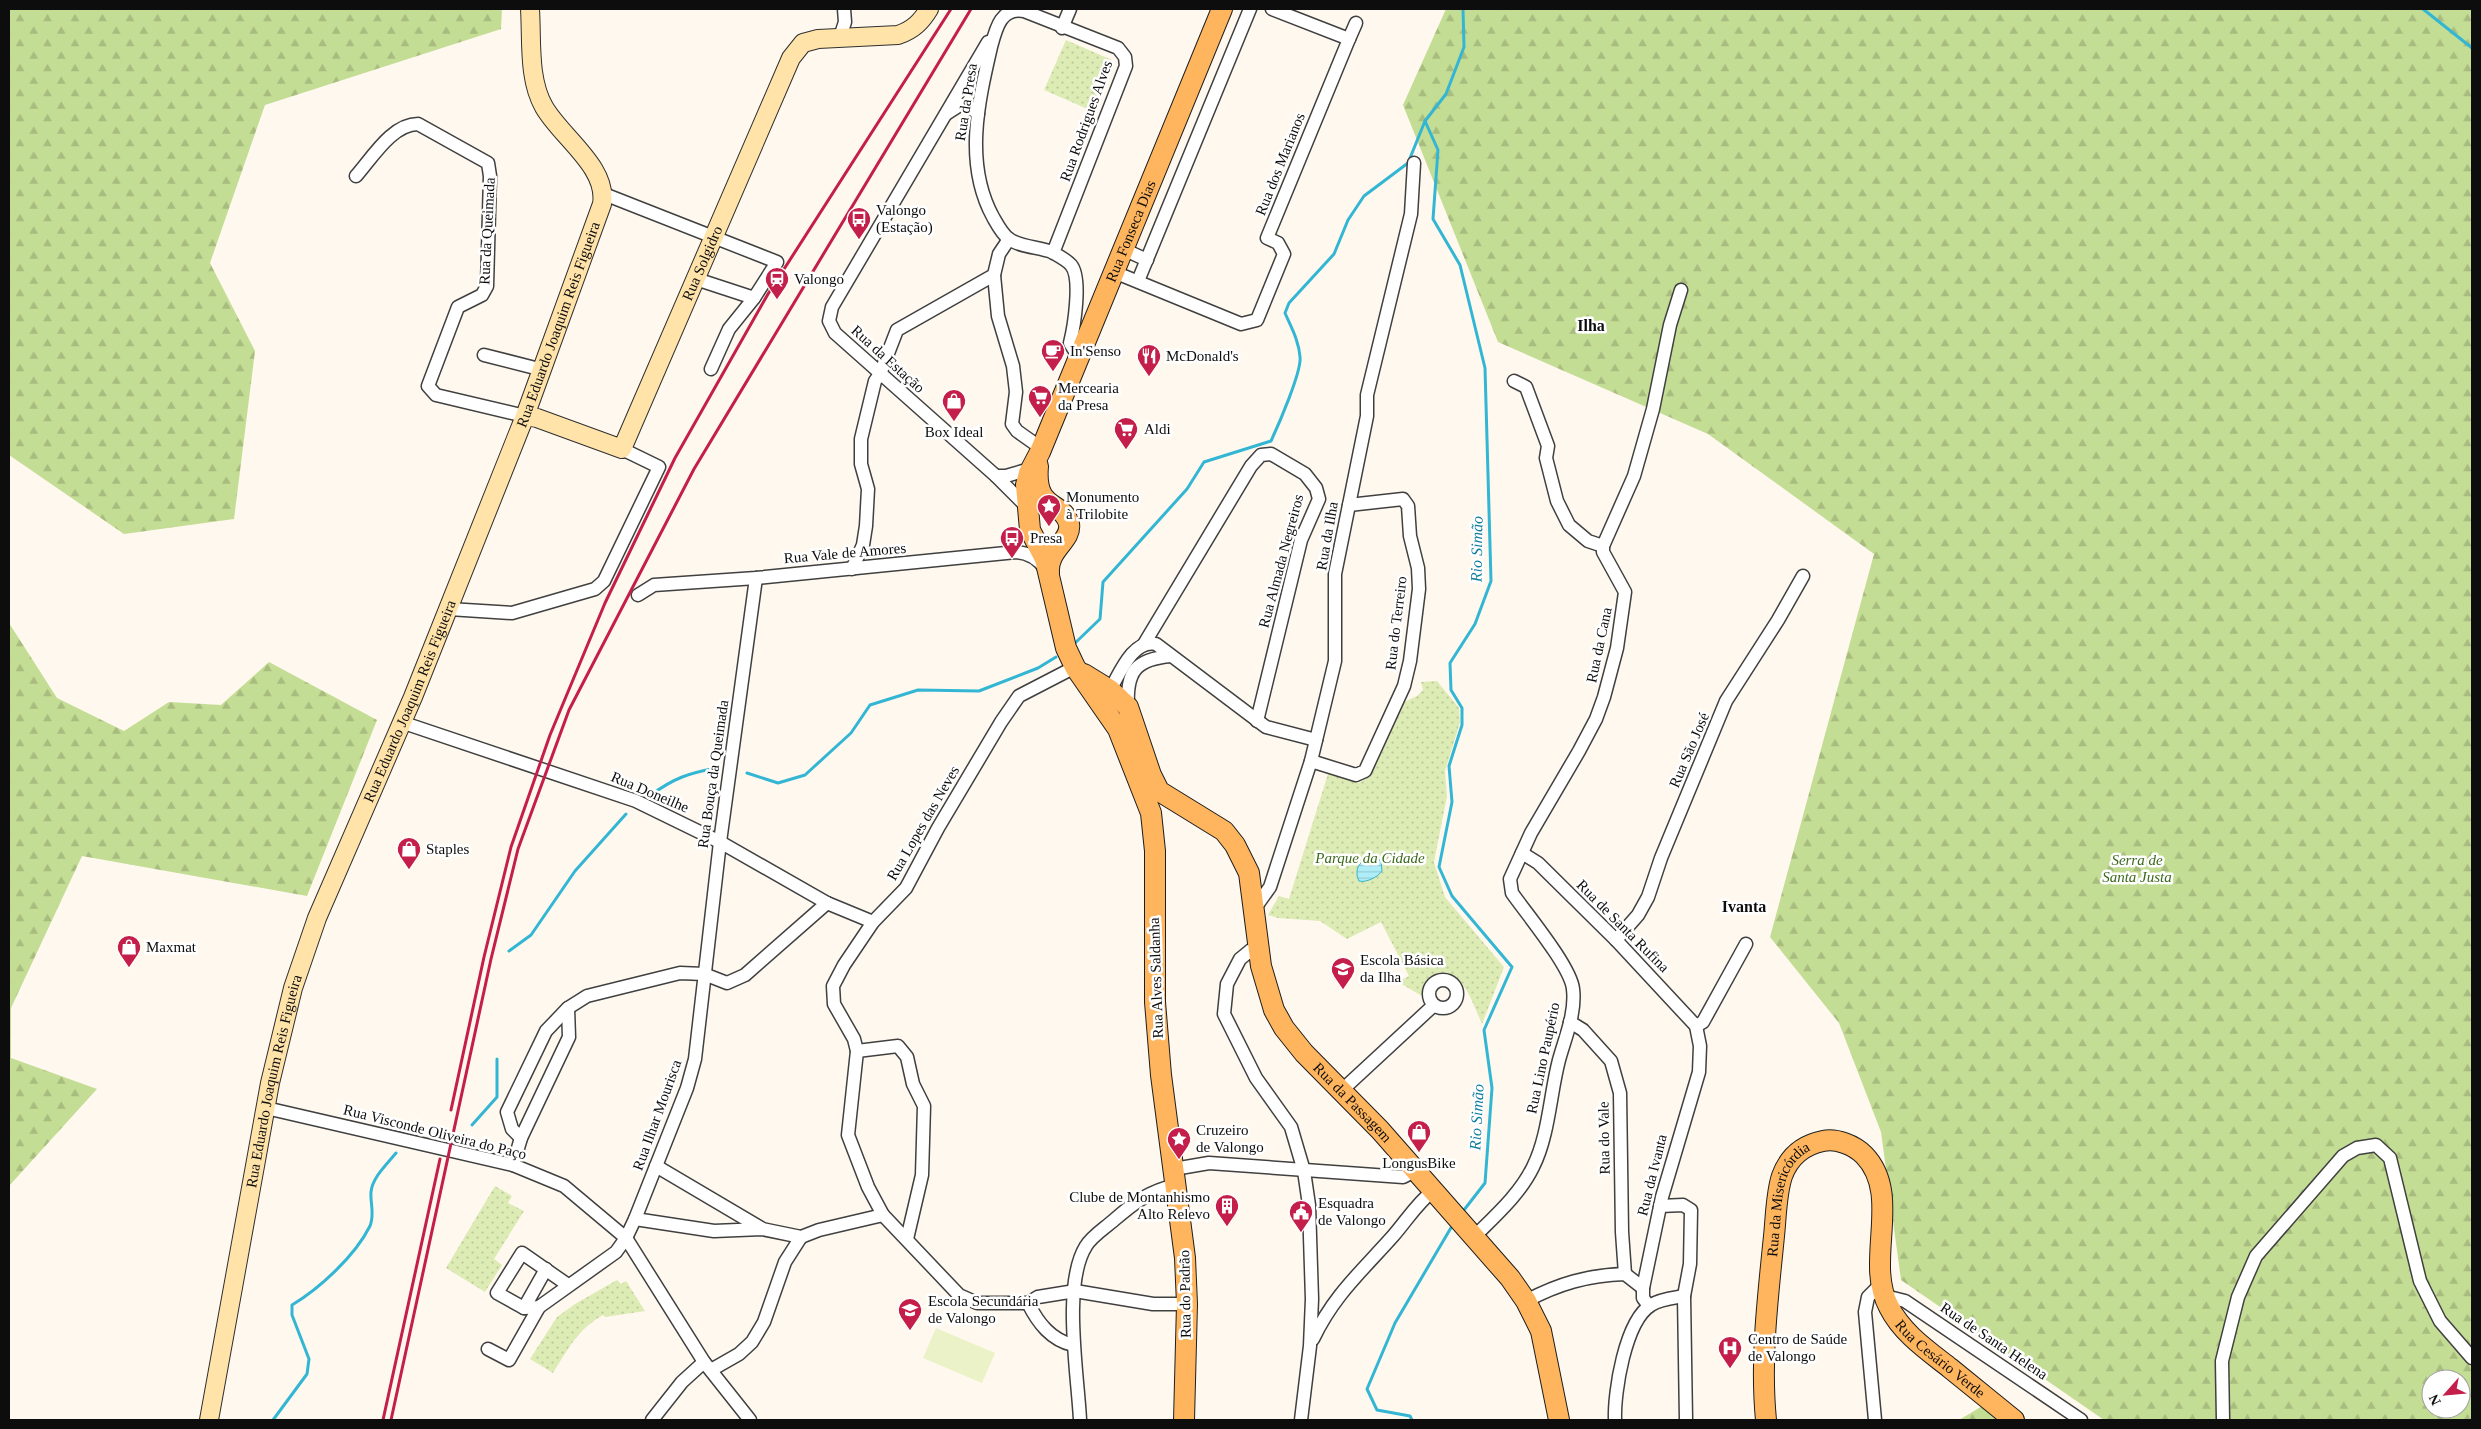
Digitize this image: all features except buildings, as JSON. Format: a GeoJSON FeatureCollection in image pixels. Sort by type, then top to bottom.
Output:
{"type":"FeatureCollection","features":[{"type":"Feature","properties":{"kind":"main road"},"geometry":{"type":"LineString","coordinates":[[530,9],[534,80],[544,108],[599,177],[604,194]]}},
{"type":"Feature","properties":{"kind":"main road","name":"Rua Solgidro"},"geometry":{"type":"LineString","coordinates":[[622,449],[791,58],[803,43],[818,39],[898,35],[910,31],[922,20],[929,9]]}},
{"type":"Feature","properties":{"kind":"main road","name":"Rua Fonseca Dias"},"geometry":{"type":"LineString","coordinates":[[1150,794],[1118,730],[1074,667],[1066,648],[1049,575],[1050,560],[1033,538],[1026,485],[1029,464],[1114,272],[1222,9]]}},
{"type":"Feature","properties":{"kind":"main road","name":"Rua Eduardo Joaquim Reis Figueira"},"geometry":{"type":"LineString","coordinates":[[210,1420],[266,1108],[282,1030],[317,918],[449,609],[543,370],[604,194]]}},
{"type":"Feature","properties":{"kind":"main road","name":"Rua da Queimada"},"geometry":{"type":"LineString","coordinates":[[525,416],[537,418],[622,449]]}},
{"type":"Feature","properties":{"kind":"main road","name":"Rua Fonseca Dias"},"geometry":{"type":"LineString","coordinates":[[1029,464],[1038,483],[1039,490],[1050,505],[1066,516],[1069,528],[1064,540],[1033,538]]}},
{"type":"Feature","properties":{"kind":"main road","name":"Rua Fonseca Dias"},"geometry":{"type":"LineString","coordinates":[[1033,538],[1033,517],[1050,505]]}},
{"type":"Feature","properties":{"kind":"main road"},"geometry":{"type":"LineString","coordinates":[[1074,667],[1110,690],[1128,707],[1151,775],[1150,794]]}},
{"type":"Feature","properties":{"kind":"main road"},"geometry":{"type":"LineString","coordinates":[[1110,690],[1108,703],[1118,730]]}},
{"type":"Feature","properties":{"kind":"main road","name":"Rua da Passagem"},"geometry":{"type":"LineString","coordinates":[[1150,794],[1224,831],[1235,845],[1249,873],[1259,949],[1267,990],[1274,1010],[1284,1028],[1340,1092],[1434,1190],[1510,1278],[1526,1300],[1541,1331],[1558,1420]]}},
{"type":"Feature","properties":{"kind":"main road","name":"Rua Alves Saldanha"},"geometry":{"type":"LineString","coordinates":[[1150,794],[1155,851],[1156,1011],[1161,1075],[1175,1177]]}},
{"type":"Feature","properties":{"kind":"main road","name":"Rua da Misericórdia"},"geometry":{"type":"LineString","coordinates":[[1766,1420],[1763,1389],[1764,1353],[1770,1274],[1782,1177],[1793,1157],[1810,1144],[1828,1140],[1846,1143],[1863,1154],[1875,1170],[1882,1188],[1883,1290]]}},
{"type":"Feature","properties":{"kind":"main road","name":"Rua do Padrão"},"geometry":{"type":"LineString","coordinates":[[1175,1177],[1185,1258],[1187,1304],[1184,1420]]}},
{"type":"Feature","properties":{"kind":"main road","name":"Rua Cesário Verde"},"geometry":{"type":"LineString","coordinates":[[1883,1290],[1888,1306],[1899,1323],[1915,1340],[2014,1420]]}},
{"type":"Feature","properties":{"kind":"street"},"geometry":{"type":"LineString","coordinates":[[840,37],[845,22],[844,9]]}},
{"type":"Feature","properties":{"kind":"street","name":"Rua da Presa"},"geometry":{"type":"LineString","coordinates":[[1009,239],[999,228],[988,208],[978,177],[974,149],[978,114],[995,32],[1003,14],[1015,9],[1024,11],[1062,28]]}},
{"type":"Feature","properties":{"kind":"street"},"geometry":{"type":"LineString","coordinates":[[1062,28],[1070,9]]}},
{"type":"Feature","properties":{"kind":"street"},"geometry":{"type":"LineString","coordinates":[[1138,281],[1250,9]]}},
{"type":"Feature","properties":{"kind":"street"},"geometry":{"type":"LineString","coordinates":[[1272,9],[1349,39]]}},
{"type":"Feature","properties":{"kind":"street","name":"Rua dos Marianos"},"geometry":{"type":"LineString","coordinates":[[1114,272],[1241,324],[1257,320],[1284,254],[1278,244],[1267,238],[1356,23]]}},
{"type":"Feature","properties":{"kind":"street","name":"Rua Rodrigues Alves"},"geometry":{"type":"LineString","coordinates":[[1053,253],[1126,66],[1125,57],[1118,48],[1062,28]]}},
{"type":"Feature","properties":{"kind":"street","name":"Rua da Estação"},"geometry":{"type":"LineString","coordinates":[[995,32],[832,307],[829,321],[835,333],[1009,488],[1033,538]]}},
{"type":"Feature","properties":{"kind":"street"},"geometry":{"type":"LineString","coordinates":[[946,114],[960,106],[970,107],[978,114]]}},
{"type":"Feature","properties":{"kind":"street","name":"Rua da Queimada"},"geometry":{"type":"LineString","coordinates":[[356,176],[389,138],[407,124],[418,124],[488,163],[490,176],[487,286],[482,295],[458,306],[428,386],[436,395],[525,416]]}},
{"type":"Feature","properties":{"kind":"street","name":"Rua da Ilha"},"geometry":{"type":"LineString","coordinates":[[1255,908],[1270,887],[1311,761],[1335,661],[1335,574],[1367,416],[1367,395],[1411,214],[1414,163]]}},
{"type":"Feature","properties":{"kind":"street"},"geometry":{"type":"LineString","coordinates":[[604,194],[777,262],[754,298],[729,329],[711,368]]}},
{"type":"Feature","properties":{"kind":"street"},"geometry":{"type":"LineString","coordinates":[[1029,464],[1017,431],[1012,424],[1016,392],[1013,366],[998,316],[994,275],[999,254],[1009,239],[1053,253],[1071,265],[1075,276],[1076,319],[1070,343],[1078,356]]}},
{"type":"Feature","properties":{"kind":"street"},"geometry":{"type":"LineString","coordinates":[[1123,249],[1147,260]]}},
{"type":"Feature","properties":{"kind":"street"},"geometry":{"type":"LineString","coordinates":[[852,569],[863,545],[866,526],[868,489],[861,464],[861,439],[874,381],[880,374],[897,330],[994,275]]}},
{"type":"Feature","properties":{"kind":"street"},"geometry":{"type":"LineString","coordinates":[[696,279],[754,298]]}},
{"type":"Feature","properties":{"kind":"street"},"geometry":{"type":"LineString","coordinates":[[1514,381],[1526,387],[1548,446],[1546,458],[1557,501],[1569,525],[1588,541],[1603,546],[1634,476],[1653,409],[1670,325],[1681,290]]}},
{"type":"Feature","properties":{"kind":"street"},"geometry":{"type":"LineString","coordinates":[[484,355],[543,370]]}},
{"type":"Feature","properties":{"kind":"street"},"geometry":{"type":"LineString","coordinates":[[449,609],[512,613],[595,588],[604,581],[659,467],[622,449]]}},
{"type":"Feature","properties":{"kind":"street","name":"Rua Almada Negreiros"},"geometry":{"type":"LineString","coordinates":[[1144,644],[1251,466],[1261,455],[1271,454],[1305,474],[1316,488],[1319,499],[1301,540],[1257,721]]}},
{"type":"Feature","properties":{"kind":"street"},"geometry":{"type":"LineString","coordinates":[[996,476],[1029,464]]}},
{"type":"Feature","properties":{"kind":"street"},"geometry":{"type":"LineString","coordinates":[[1009,488],[1008,482],[1029,464]]}},
{"type":"Feature","properties":{"kind":"street","name":"Rua do Terreiro"},"geometry":{"type":"LineString","coordinates":[[1311,761],[1356,775],[1365,771],[1404,686],[1410,661],[1419,589],[1418,568],[1410,536],[1408,506],[1403,499],[1349,505]]}},
{"type":"Feature","properties":{"kind":"street"},"geometry":{"type":"LineString","coordinates":[[1033,538],[1037,559],[1049,575]]}},
{"type":"Feature","properties":{"kind":"street","name":"Rua Vale de Amores"},"geometry":{"type":"LineString","coordinates":[[638,595],[654,585],[852,569],[1033,538]]}},
{"type":"Feature","properties":{"kind":"street","name":"Rua da Cana"},"geometry":{"type":"LineString","coordinates":[[1522,853],[1531,833],[1596,719],[1617,648],[1625,592],[1603,552],[1603,546]]}},
{"type":"Feature","properties":{"kind":"street","name":"Rua São José"},"geometry":{"type":"LineString","coordinates":[[1616,940],[1638,915],[1648,896],[1660,858],[1726,701],[1778,620],[1803,576]]}},
{"type":"Feature","properties":{"kind":"street","name":"Rua Bouça da Queimada"},"geometry":{"type":"LineString","coordinates":[[704,974],[756,578]]}},
{"type":"Feature","properties":{"kind":"street"},"geometry":{"type":"LineString","coordinates":[[1110,690],[1133,653],[1144,644],[1156,644],[1266,728],[1316,740]]}},
{"type":"Feature","properties":{"kind":"street"},"geometry":{"type":"LineString","coordinates":[[1128,707],[1130,676],[1138,665],[1152,658],[1172,656]]}},
{"type":"Feature","properties":{"kind":"street","name":"Rua Lopes das Neves"},"geometry":{"type":"LineString","coordinates":[[1074,667],[1019,696],[1000,722],[942,820],[906,888],[873,922],[833,986],[834,1004],[854,1039],[857,1052],[848,1135],[868,1187],[883,1215],[960,1295],[977,1303],[1028,1303],[1038,1297],[1075,1291],[1153,1304],[1187,1304]]}},
{"type":"Feature","properties":{"kind":"street","name":"Rua Doneilhe"},"geometry":{"type":"LineString","coordinates":[[402,722],[636,801],[720,842],[827,903],[873,922]]}},
{"type":"Feature","properties":{"kind":"street","name":"Rua de Santa Rufina"},"geometry":{"type":"LineString","coordinates":[[1522,853],[1538,863],[1616,940],[1696,1026]]}},
{"type":"Feature","properties":{"kind":"street","name":"Rua Lino Paupério"},"geometry":{"type":"LineString","coordinates":[[1474,1237],[1513,1196],[1534,1166],[1540,1150],[1559,1061],[1570,1022],[1573,988],[1566,971],[1512,892],[1510,879],[1522,853]]}},
{"type":"Feature","properties":{"kind":"street"},"geometry":{"type":"LineString","coordinates":[[521,1138],[512,1130],[507,1112],[546,1030],[568,1008],[587,996],[680,973],[704,974],[727,983],[745,975],[827,903]]}},
{"type":"Feature","properties":{"kind":"street"},"geometry":{"type":"LineString","coordinates":[[1696,1026],[1703,1022],[1746,944]]}},
{"type":"Feature","properties":{"kind":"street"},"geometry":{"type":"LineString","coordinates":[[1259,949],[1251,950],[1240,959],[1227,984],[1224,1014],[1256,1078],[1291,1127],[1304,1171],[1309,1205],[1312,1299],[1310,1346],[1301,1420]]}},
{"type":"Feature","properties":{"kind":"street","name":"Rua Ilhar Mourisca"},"geometry":{"type":"LineString","coordinates":[[540,1307],[616,1252],[626,1238],[687,1088],[695,1059],[704,974]]}},
{"type":"Feature","properties":{"kind":"street"},"geometry":{"type":"LineString","coordinates":[[1340,1092],[1434,1004]]}},
{"type":"Feature","properties":{"kind":"street"},"geometry":{"type":"LineString","coordinates":[[512,1165],[521,1138],[569,1037],[568,1008]]}},
{"type":"Feature","properties":{"kind":"street","name":"Rua do Vale"},"geometry":{"type":"LineString","coordinates":[[1570,1022],[1583,1030],[1611,1061],[1620,1093],[1622,1232],[1625,1274]]}},
{"type":"Feature","properties":{"kind":"street","name":"Rua da Ivanta"},"geometry":{"type":"LineString","coordinates":[[1643,1288],[1661,1201],[1699,1072],[1700,1046],[1696,1026]]}},
{"type":"Feature","properties":{"kind":"street"},"geometry":{"type":"LineString","coordinates":[[857,1052],[898,1046],[907,1057],[913,1084],[924,1106],[922,1175],[907,1239]]}},
{"type":"Feature","properties":{"kind":"street","name":"Rua Visconde Oliveira do Paço"},"geometry":{"type":"LineString","coordinates":[[266,1108],[512,1165],[564,1186],[626,1238],[707,1366],[750,1420]]}},
{"type":"Feature","properties":{"kind":"street"},"geometry":{"type":"LineString","coordinates":[[2223,1420],[2222,1361],[2238,1297],[2256,1256],[2284,1221],[2343,1156],[2357,1148],[2376,1145],[2390,1158],[2420,1281],[2440,1322],[2472,1358]]}},
{"type":"Feature","properties":{"kind":"street"},"geometry":{"type":"LineString","coordinates":[[1080,1420],[1073,1345],[1075,1291],[1079,1261],[1086,1245],[1139,1198],[1175,1177],[1210,1163],[1404,1177],[1416,1170]]}},
{"type":"Feature","properties":{"kind":"street"},"geometry":{"type":"LineString","coordinates":[[656,1166],[762,1229]]}},
{"type":"Feature","properties":{"kind":"street"},"geometry":{"type":"LineString","coordinates":[[1310,1346],[1325,1314],[1335,1299],[1401,1227],[1422,1199],[1434,1190]]}},
{"type":"Feature","properties":{"kind":"street"},"geometry":{"type":"LineString","coordinates":[[1661,1201],[1683,1205],[1691,1210],[1690,1264],[1684,1296],[1686,1420]]}},
{"type":"Feature","properties":{"kind":"street"},"geometry":{"type":"LineString","coordinates":[[634,1219],[714,1231],[762,1229],[801,1237],[819,1230],[883,1215]]}},
{"type":"Feature","properties":{"kind":"street"},"geometry":{"type":"LineString","coordinates":[[652,1420],[682,1382],[707,1366],[739,1354],[752,1342],[764,1322],[785,1262],[801,1237]]}},
{"type":"Feature","properties":{"kind":"street"},"geometry":{"type":"LineString","coordinates":[[540,1307],[524,1308],[497,1293],[522,1252],[568,1285]]}},
{"type":"Feature","properties":{"kind":"street"},"geometry":{"type":"LineString","coordinates":[[524,1308],[546,1269]]}},
{"type":"Feature","properties":{"kind":"street"},"geometry":{"type":"LineString","coordinates":[[1526,1300],[1554,1287],[1583,1278],[1625,1274],[1643,1288],[1643,1298],[1649,1306]]}},
{"type":"Feature","properties":{"kind":"street"},"geometry":{"type":"LineString","coordinates":[[1875,1420],[1865,1312],[1868,1297],[1883,1290]]}},
{"type":"Feature","properties":{"kind":"street","name":"Rua de Santa Helena"},"geometry":{"type":"LineString","coordinates":[[1883,1290],[1911,1305],[2081,1420]]}},
{"type":"Feature","properties":{"kind":"street"},"geometry":{"type":"LineString","coordinates":[[1614,1420],[1616,1388],[1632,1331],[1649,1306],[1663,1299],[1684,1296]]}},
{"type":"Feature","properties":{"kind":"street"},"geometry":{"type":"LineString","coordinates":[[1028,1303],[1034,1316],[1047,1332],[1060,1342],[1073,1345]]}},
{"type":"Feature","properties":{"kind":"street"},"geometry":{"type":"LineString","coordinates":[[488,1349],[509,1360],[540,1307]]}},
{"type":"Feature","properties":{"kind":"green space"},"geometry":{"type":"Polygon","coordinates":[[[9,9],[502,9],[501,29],[265,105],[210,263],[255,351],[234,519],[124,534],[9,455],[9,9]]]}},
{"type":"Feature","properties":{"kind":"green space","name":"Serra de Santa Justa"},"geometry":{"type":"Polygon","coordinates":[[[1446,9],[2472,9],[2472,1420],[2104,1420],[1901,1280],[1881,1132],[1839,1023],[1770,937],[1874,554],[1708,434],[1498,342],[1403,105],[1446,9]]]}},
{"type":"Feature","properties":{"kind":"green space"},"geometry":{"type":"Polygon","coordinates":[[[1066,40],[1112,60],[1090,110],[1044,90],[1066,40]]]}},
{"type":"Feature","properties":{"kind":"green space"},"geometry":{"type":"Polygon","coordinates":[[[9,623],[57,698],[124,731],[169,702],[221,705],[269,662],[377,720],[307,896],[82,856],[11,1008],[11,1058],[97,1089],[9,1186],[9,623]]]}},
{"type":"Feature","properties":{"kind":"green space","name":"Parque da Cidade"},"geometry":{"type":"Polygon","coordinates":[[[1437,681],[1459,708],[1460,722],[1445,771],[1447,796],[1434,862],[1445,897],[1504,967],[1482,1024],[1474,1004],[1462,984],[1455,977],[1447,973],[1438,974],[1427,980],[1422,996],[1398,982],[1409,976],[1381,922],[1347,939],[1320,921],[1278,918],[1268,915],[1279,896],[1289,899],[1328,774],[1359,783],[1369,777],[1402,703],[1417,696],[1423,690],[1421,682],[1437,681]]]}},
{"type":"Feature","properties":{"kind":"green space"},"geometry":{"type":"Polygon","coordinates":[[[495,1186],[512,1196],[508,1203],[524,1211],[494,1259],[502,1265],[485,1292],[446,1268],[495,1186]]]}},
{"type":"Feature","properties":{"kind":"green space"},"geometry":{"type":"Polygon","coordinates":[[[617,1280],[621,1284],[626,1281],[645,1311],[605,1317],[603,1315],[594,1321],[574,1340],[553,1373],[530,1359],[557,1317],[575,1304],[617,1280]]]}},
{"type":"Feature","properties":{"kind":"green space"},"geometry":{"type":"Polygon","coordinates":[[[936,1328],[995,1353],[982,1383],[923,1358],[936,1328]]]}},
{"type":"Feature","properties":{"kind":"green space"},"geometry":{"type":"Polygon","coordinates":[[[1984,1405],[2003,1420],[1959,1420],[1984,1405]]]}},
{"type":"Feature","properties":{"kind":"water"},"geometry":{"type":"Polygon","coordinates":[[[1374,856],[1381,861],[1382,871],[1372,879],[1359,881],[1357,872],[1359,865],[1365,859],[1374,856]]]}},
{"type":"Feature","properties":{"kind":"waterway","name":"Rio Simão"},"geometry":{"type":"LineString","coordinates":[[1463,9],[1464,47],[1446,94],[1425,121],[1438,150],[1433,219],[1460,265],[1485,368],[1491,581],[1475,624],[1450,663],[1451,690],[1462,708],[1462,725],[1449,766],[1452,802],[1439,867],[1452,896],[1512,967],[1484,1030],[1492,1088],[1485,1183],[1464,1210]]}},
{"type":"Feature","properties":{"kind":"waterway"},"geometry":{"type":"LineString","coordinates":[[2423,9],[2472,48]]}},
{"type":"Feature","properties":{"kind":"waterway"},"geometry":{"type":"LineString","coordinates":[[1073,645],[1100,619],[1103,582],[1187,489],[1204,462],[1271,441],[1289,399],[1300,364],[1298,345],[1285,313],[1289,303],[1334,254],[1348,220],[1364,196],[1408,163],[1425,121]]}},
{"type":"Feature","properties":{"kind":"waterway"},"geometry":{"type":"LineString","coordinates":[[747,773],[778,783],[805,775],[851,733],[870,705],[918,690],[979,691],[1038,668],[1056,657]]}},
{"type":"Feature","properties":{"kind":"waterway"},"geometry":{"type":"LineString","coordinates":[[651,795],[682,777],[717,768]]}},
{"type":"Feature","properties":{"kind":"waterway"},"geometry":{"type":"LineString","coordinates":[[509,951],[531,935],[575,871],[626,814]]}},
{"type":"Feature","properties":{"kind":"waterway"},"geometry":{"type":"LineString","coordinates":[[472,1125],[497,1097],[497,1059]]}},
{"type":"Feature","properties":{"kind":"waterway"},"geometry":{"type":"LineString","coordinates":[[273,1420],[307,1374],[309,1359],[292,1315],[292,1305],[314,1290],[355,1249],[370,1226],[372,1213],[371,1196],[374,1182],[396,1153]]}},
{"type":"Feature","properties":{"kind":"waterway","name":"Rio Simão"},"geometry":{"type":"LineString","coordinates":[[1412,1420],[1410,1416],[1377,1410],[1367,1389],[1395,1323],[1452,1226]]}},
{"type":"Feature","properties":{"kind":"railway"},"geometry":{"type":"LineString","coordinates":[[451,1110],[484,957],[511,847],[550,735],[605,603],[675,458],[768,294],[951,9]]}},
{"type":"Feature","properties":{"kind":"railway"},"geometry":{"type":"LineString","coordinates":[[391,1420],[491,959],[518,849],[569,710],[694,469],[971,9]]}},
{"type":"Feature","properties":{"kind":"railway"},"geometry":{"type":"LineString","coordinates":[[383,1420],[440,1159]]}},
{"type":"Feature","properties":{"kind":"place","name":"Valongo (Estação)"},"geometry":{"type":"Point","coordinates":[859,240]}},
{"type":"Feature","properties":{"kind":"place","name":"Valongo"},"geometry":{"type":"Point","coordinates":[777,300]}},
{"type":"Feature","properties":{"kind":"place","name":"In'Senso"},"geometry":{"type":"Point","coordinates":[1053,372]}},
{"type":"Feature","properties":{"kind":"place","name":"McDonald's"},"geometry":{"type":"Point","coordinates":[1149,377]}},
{"type":"Feature","properties":{"kind":"place","name":"Mercearia da Presa"},"geometry":{"type":"Point","coordinates":[1040,418]}},
{"type":"Feature","properties":{"kind":"place","name":"Box Ideal"},"geometry":{"type":"Point","coordinates":[954,422]}},
{"type":"Feature","properties":{"kind":"place","name":"Aldi"},"geometry":{"type":"Point","coordinates":[1126,450]}},
{"type":"Feature","properties":{"kind":"place","name":"Monumento à Trilobite"},"geometry":{"type":"Point","coordinates":[1049,527]}},
{"type":"Feature","properties":{"kind":"place","name":"Presa"},"geometry":{"type":"Point","coordinates":[1012,559]}},
{"type":"Feature","properties":{"kind":"place","name":"Staples"},"geometry":{"type":"Point","coordinates":[409,870]}},
{"type":"Feature","properties":{"kind":"place","name":"Maxmat"},"geometry":{"type":"Point","coordinates":[129,968]}},
{"type":"Feature","properties":{"kind":"place","name":"Escola Básica da Ilha"},"geometry":{"type":"Point","coordinates":[1343,990]}},
{"type":"Feature","properties":{"kind":"place","name":"LongusBike"},"geometry":{"type":"Point","coordinates":[1419,1153]}},
{"type":"Feature","properties":{"kind":"place","name":"Cruzeiro de Valongo"},"geometry":{"type":"Point","coordinates":[1179,1160]}},
{"type":"Feature","properties":{"kind":"place","name":"Clube de Montanhismo Alto Relevo"},"geometry":{"type":"Point","coordinates":[1227,1227]}},
{"type":"Feature","properties":{"kind":"place","name":"Esquadra de Valongo"},"geometry":{"type":"Point","coordinates":[1301,1233]}},
{"type":"Feature","properties":{"kind":"place","name":"Escola Secundária de Valongo"},"geometry":{"type":"Point","coordinates":[910,1331]}},
{"type":"Feature","properties":{"kind":"place","name":"Centro de Saúde de Valongo"},"geometry":{"type":"Point","coordinates":[1730,1369]}},
{"type":"Feature","properties":{"kind":"district","name":"Ilha"},"geometry":{"type":"Point","coordinates":[1591,325]}},
{"type":"Feature","properties":{"kind":"district","name":"Ivanta"},"geometry":{"type":"Point","coordinates":[1744,906]}}]}
